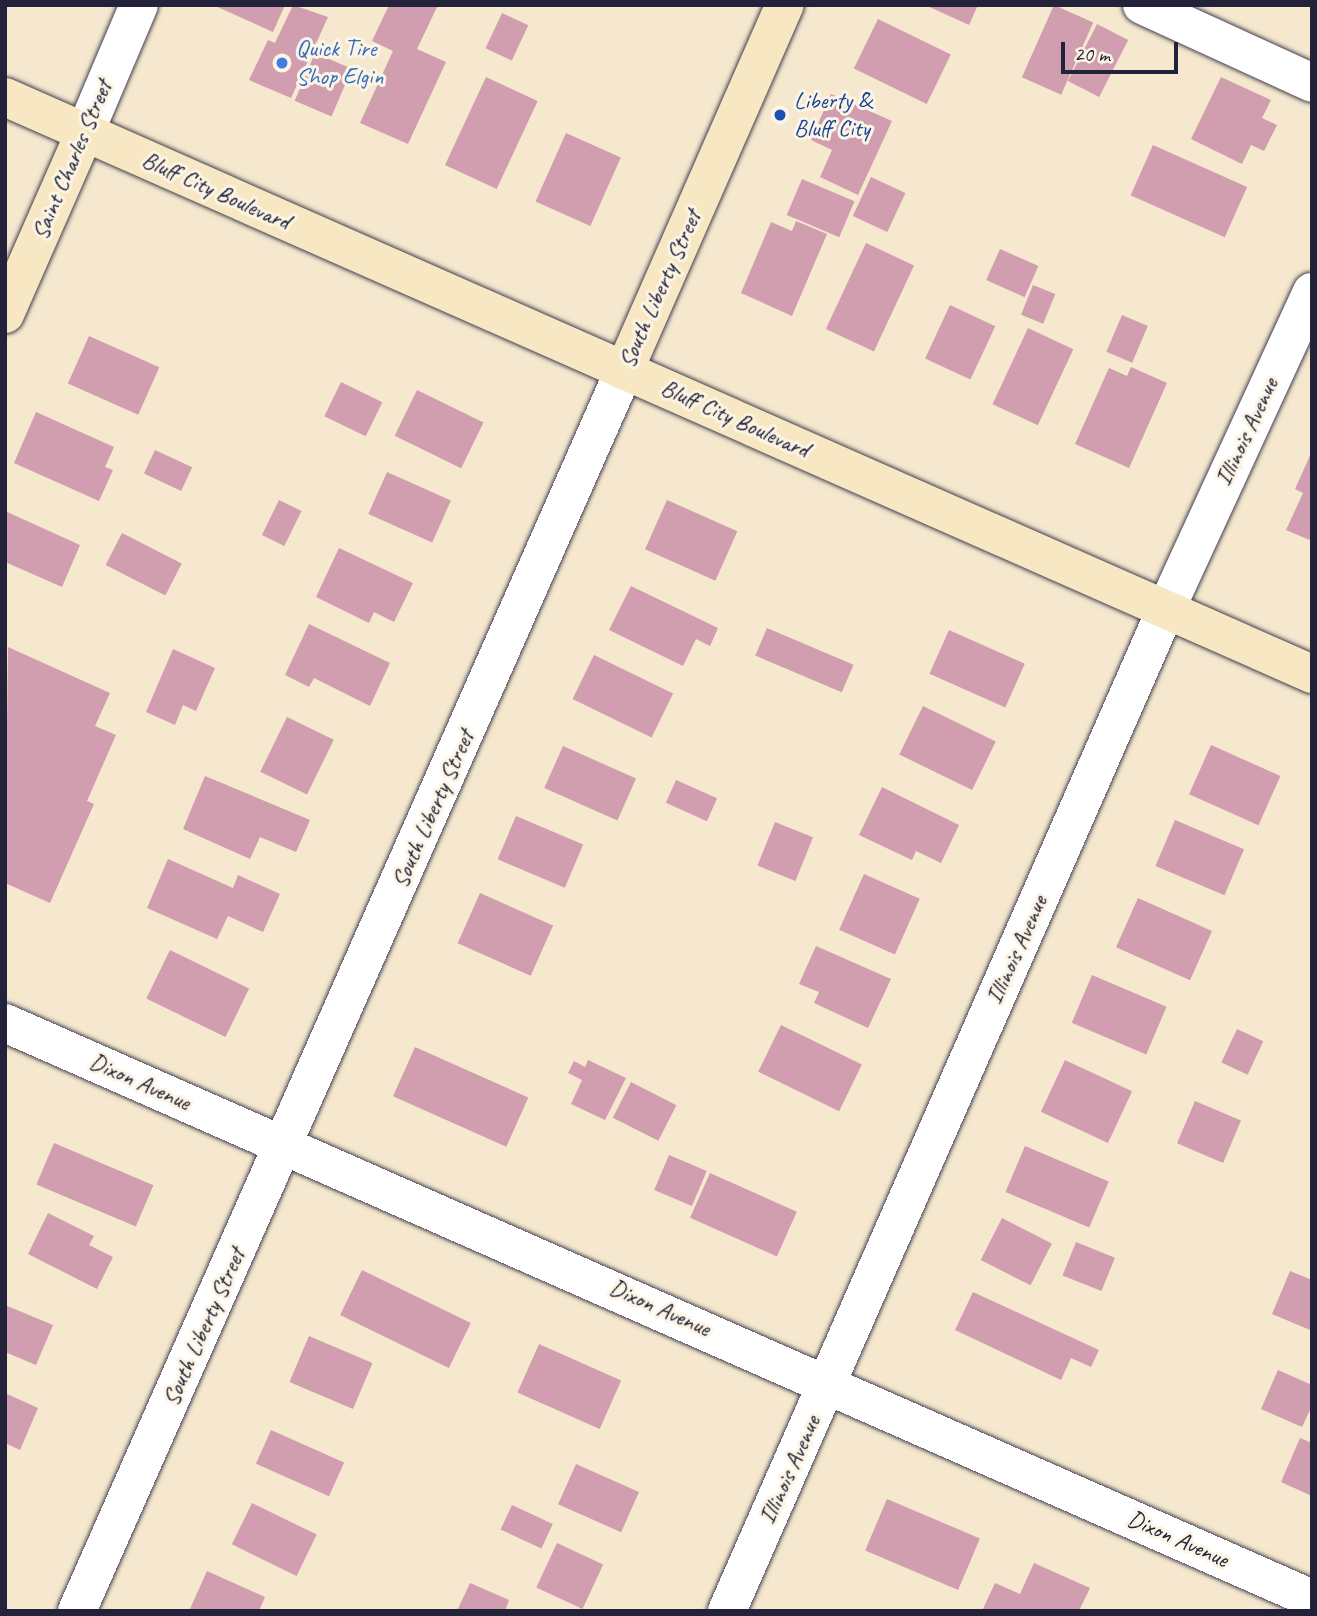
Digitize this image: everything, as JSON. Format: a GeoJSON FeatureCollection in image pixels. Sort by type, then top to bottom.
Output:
{"type":"FeatureCollection","features":[{"type":"Feature","properties":{"kind":"main road","name":"South Liberty Street"},"geometry":{"type":"LineString","coordinates":[[624,371],[785,5]]}},
{"type":"Feature","properties":{"kind":"main road","name":"Bluff City Boulevard"},"geometry":{"type":"LineString","coordinates":[[5,97],[1312,674]]}},
{"type":"Feature","properties":{"kind":"main road","name":"Saint Charles Street"},"geometry":{"type":"LineString","coordinates":[[5,314],[85,132]]}},
{"type":"Feature","properties":{"kind":"street","name":"Saint Charles Street"},"geometry":{"type":"LineString","coordinates":[[85,132],[139,5]]}},
{"type":"Feature","properties":{"kind":"street"},"geometry":{"type":"LineString","coordinates":[[1142,5],[1312,83]]}},
{"type":"Feature","properties":{"kind":"street","name":"Illinois Avenue"},"geometry":{"type":"LineString","coordinates":[[727,1611],[1166,609],[1312,292]]}},
{"type":"Feature","properties":{"kind":"street","name":"South Liberty Street"},"geometry":{"type":"LineString","coordinates":[[77,1611],[286,1144],[624,371]]}},
{"type":"Feature","properties":{"kind":"street","name":"Dixon Avenue"},"geometry":{"type":"LineString","coordinates":[[5,1023],[828,1382],[1312,1599]]}},
{"type":"Feature","properties":{"kind":"building"},"geometry":{"type":"Polygon","coordinates":[[[213,5],[285,5],[273,32],[213,5]]]}},
{"type":"Feature","properties":{"kind":"building"},"geometry":{"type":"Polygon","coordinates":[[[293,5],[328,17],[291,98],[249,80],[268,40],[275,43],[293,5]]]}},
{"type":"Feature","properties":{"kind":"building"},"geometry":{"type":"Polygon","coordinates":[[[389,5],[438,5],[417,49],[446,62],[408,144],[360,123],[393,51],[372,41],[389,5]]]}},
{"type":"Feature","properties":{"kind":"building"},"geometry":{"type":"Polygon","coordinates":[[[925,5],[978,5],[969,25],[925,5]]]}},
{"type":"Feature","properties":{"kind":"building"},"geometry":{"type":"Polygon","coordinates":[[[1054,5],[1093,22],[1061,95],[1022,77],[1054,5]]]}},
{"type":"Feature","properties":{"kind":"building"},"geometry":{"type":"Polygon","coordinates":[[[502,13],[528,25],[512,61],[486,48],[502,13]]]}},
{"type":"Feature","properties":{"kind":"building"},"geometry":{"type":"Polygon","coordinates":[[[878,19],[951,55],[927,104],[854,68],[878,19]]]}},
{"type":"Feature","properties":{"kind":"building"},"geometry":{"type":"Polygon","coordinates":[[[1097,24],[1128,40],[1099,97],[1068,81],[1097,24]]]}},
{"type":"Feature","properties":{"kind":"building"},"geometry":{"type":"Polygon","coordinates":[[[315,53],[352,69],[332,116],[295,101],[315,53]]]}},
{"type":"Feature","properties":{"kind":"building"},"geometry":{"type":"Polygon","coordinates":[[[486,77],[538,101],[497,189],[445,165],[486,77]]]}},
{"type":"Feature","properties":{"kind":"building"},"geometry":{"type":"Polygon","coordinates":[[[1221,77],[1271,100],[1262,118],[1277,125],[1264,151],[1251,145],[1242,164],[1191,139],[1221,77]]]}},
{"type":"Feature","properties":{"kind":"building"},"geometry":{"type":"Polygon","coordinates":[[[831,94],[892,121],[858,195],[820,177],[832,150],[811,140],[831,94]]]}},
{"type":"Feature","properties":{"kind":"building"},"geometry":{"type":"Polygon","coordinates":[[[566,133],[621,157],[590,226],[535,202],[566,133]]]}},
{"type":"Feature","properties":{"kind":"building"},"geometry":{"type":"Polygon","coordinates":[[[1153,145],[1247,187],[1225,237],[1131,195],[1153,145]]]}},
{"type":"Feature","properties":{"kind":"building"},"geometry":{"type":"Polygon","coordinates":[[[871,177],[905,193],[887,232],[853,216],[871,177]]]}},
{"type":"Feature","properties":{"kind":"building"},"geometry":{"type":"Polygon","coordinates":[[[802,179],[854,201],[839,237],[787,215],[802,179]]]}},
{"type":"Feature","properties":{"kind":"building"},"geometry":{"type":"Polygon","coordinates":[[[796,221],[827,234],[792,316],[741,293],[771,222],[792,231],[796,221]]]}},
{"type":"Feature","properties":{"kind":"building"},"geometry":{"type":"Polygon","coordinates":[[[866,243],[914,265],[874,351],[826,329],[866,243]]]}},
{"type":"Feature","properties":{"kind":"building"},"geometry":{"type":"Polygon","coordinates":[[[1000,249],[1038,266],[1025,297],[986,280],[1000,249]]]}},
{"type":"Feature","properties":{"kind":"building"},"geometry":{"type":"Polygon","coordinates":[[[1033,285],[1055,294],[1043,324],[1021,315],[1033,285]]]}},
{"type":"Feature","properties":{"kind":"building"},"geometry":{"type":"Polygon","coordinates":[[[950,305],[995,326],[970,380],[925,358],[950,305]]]}},
{"type":"Feature","properties":{"kind":"building"},"geometry":{"type":"Polygon","coordinates":[[[1122,315],[1148,326],[1132,363],[1106,352],[1122,315]]]}},
{"type":"Feature","properties":{"kind":"building"},"geometry":{"type":"Polygon","coordinates":[[[1028,328],[1073,349],[1038,425],[993,404],[1028,328]]]}},
{"type":"Feature","properties":{"kind":"building"},"geometry":{"type":"Polygon","coordinates":[[[89,336],[159,367],[138,415],[68,384],[89,336]]]}},
{"type":"Feature","properties":{"kind":"building"},"geometry":{"type":"Polygon","coordinates":[[[1131,367],[1167,383],[1129,468],[1075,444],[1109,368],[1127,376],[1131,367]]]}},
{"type":"Feature","properties":{"kind":"building"},"geometry":{"type":"Polygon","coordinates":[[[341,382],[382,402],[366,436],[324,416],[341,382]]]}},
{"type":"Feature","properties":{"kind":"building"},"geometry":{"type":"Polygon","coordinates":[[[417,390],[484,422],[461,468],[395,436],[417,390]]]}},
{"type":"Feature","properties":{"kind":"building"},"geometry":{"type":"Polygon","coordinates":[[[36,412],[114,447],[105,467],[113,470],[99,501],[14,463],[36,412]]]}},
{"type":"Feature","properties":{"kind":"building"},"geometry":{"type":"Polygon","coordinates":[[[155,450],[192,467],[181,491],[144,474],[155,450]]]}},
{"type":"Feature","properties":{"kind":"building"},"geometry":{"type":"Polygon","coordinates":[[[1312,451],[1312,541],[1286,530],[1303,493],[1295,489],[1312,451]]]}},
{"type":"Feature","properties":{"kind":"building"},"geometry":{"type":"Polygon","coordinates":[[[387,472],[451,500],[432,542],[368,514],[387,472]]]}},
{"type":"Feature","properties":{"kind":"building"},"geometry":{"type":"Polygon","coordinates":[[[279,500],[301,511],[284,546],[262,535],[279,500]]]}},
{"type":"Feature","properties":{"kind":"building"},"geometry":{"type":"Polygon","coordinates":[[[667,500],[737,531],[715,581],[645,549],[667,500]]]}},
{"type":"Feature","properties":{"kind":"building"},"geometry":{"type":"Polygon","coordinates":[[[5,511],[80,545],[62,587],[5,562],[5,511]]]}},
{"type":"Feature","properties":{"kind":"building"},"geometry":{"type":"Polygon","coordinates":[[[122,533],[182,563],[165,595],[106,565],[122,533]]]}},
{"type":"Feature","properties":{"kind":"building"},"geometry":{"type":"Polygon","coordinates":[[[339,548],[413,583],[394,622],[374,612],[369,623],[316,597],[339,548]]]}},
{"type":"Feature","properties":{"kind":"building"},"geometry":{"type":"Polygon","coordinates":[[[631,586],[718,628],[710,646],[696,639],[683,666],[609,630],[631,586]]]}},
{"type":"Feature","properties":{"kind":"building"},"geometry":{"type":"Polygon","coordinates":[[[309,624],[390,663],[370,706],[314,678],[309,687],[285,675],[309,624]]]}},
{"type":"Feature","properties":{"kind":"building"},"geometry":{"type":"Polygon","coordinates":[[[767,628],[854,665],[842,692],[755,656],[767,628]]]}},
{"type":"Feature","properties":{"kind":"building"},"geometry":{"type":"Polygon","coordinates":[[[949,630],[1025,664],[1005,708],[929,674],[949,630]]]}},
{"type":"Feature","properties":{"kind":"building"},"geometry":{"type":"Polygon","coordinates":[[[8,647],[110,693],[95,726],[116,735],[87,801],[94,804],[50,903],[5,883],[8,647]]]}},
{"type":"Feature","properties":{"kind":"building"},"geometry":{"type":"Polygon","coordinates":[[[173,649],[215,668],[196,711],[183,705],[175,725],[146,712],[173,649]]]}},
{"type":"Feature","properties":{"kind":"building"},"geometry":{"type":"Polygon","coordinates":[[[594,655],[673,694],[652,738],[573,699],[594,655]]]}},
{"type":"Feature","properties":{"kind":"building"},"geometry":{"type":"Polygon","coordinates":[[[923,706],[996,742],[972,790],[899,755],[923,706]]]}},
{"type":"Feature","properties":{"kind":"building"},"geometry":{"type":"Polygon","coordinates":[[[287,717],[334,740],[307,795],[260,772],[287,717]]]}},
{"type":"Feature","properties":{"kind":"building"},"geometry":{"type":"Polygon","coordinates":[[[1211,745],[1280,776],[1258,825],[1189,794],[1211,745]]]}},
{"type":"Feature","properties":{"kind":"building"},"geometry":{"type":"Polygon","coordinates":[[[563,746],[636,779],[617,821],[544,788],[563,746]]]}},
{"type":"Feature","properties":{"kind":"building"},"geometry":{"type":"Polygon","coordinates":[[[205,776],[310,820],[296,852],[260,837],[250,859],[183,829],[205,776]]]}},
{"type":"Feature","properties":{"kind":"building"},"geometry":{"type":"Polygon","coordinates":[[[676,780],[717,798],[707,821],[666,803],[676,780]]]}},
{"type":"Feature","properties":{"kind":"building"},"geometry":{"type":"Polygon","coordinates":[[[882,787],[959,825],[941,863],[916,851],[912,860],[859,835],[882,787]]]}},
{"type":"Feature","properties":{"kind":"building"},"geometry":{"type":"Polygon","coordinates":[[[516,816],[583,845],[565,888],[498,859],[516,816]]]}},
{"type":"Feature","properties":{"kind":"building"},"geometry":{"type":"Polygon","coordinates":[[[1175,820],[1244,849],[1225,895],[1155,866],[1175,820]]]}},
{"type":"Feature","properties":{"kind":"building"},"geometry":{"type":"Polygon","coordinates":[[[775,822],[813,837],[795,881],[757,866],[775,822]]]}},
{"type":"Feature","properties":{"kind":"building"},"geometry":{"type":"Polygon","coordinates":[[[168,859],[233,888],[238,875],[280,894],[263,932],[228,916],[217,939],[147,908],[168,859]]]}},
{"type":"Feature","properties":{"kind":"building"},"geometry":{"type":"Polygon","coordinates":[[[864,874],[920,899],[895,955],[839,930],[864,874]]]}},
{"type":"Feature","properties":{"kind":"building"},"geometry":{"type":"Polygon","coordinates":[[[480,893],[553,926],[531,976],[458,943],[480,893]]]}},
{"type":"Feature","properties":{"kind":"building"},"geometry":{"type":"Polygon","coordinates":[[[1138,898],[1212,931],[1190,980],[1116,947],[1138,898]]]}},
{"type":"Feature","properties":{"kind":"building"},"geometry":{"type":"Polygon","coordinates":[[[816,946],[891,979],[868,1028],[814,1003],[819,992],[799,984],[816,946]]]}},
{"type":"Feature","properties":{"kind":"building"},"geometry":{"type":"Polygon","coordinates":[[[170,950],[249,989],[225,1037],[146,999],[170,950]]]}},
{"type":"Feature","properties":{"kind":"building"},"geometry":{"type":"Polygon","coordinates":[[[1092,975],[1167,1007],[1146,1055],[1072,1023],[1092,975]]]}},
{"type":"Feature","properties":{"kind":"building"},"geometry":{"type":"Polygon","coordinates":[[[781,1025],[862,1064],[839,1111],[758,1072],[781,1025]]]}},
{"type":"Feature","properties":{"kind":"building"},"geometry":{"type":"Polygon","coordinates":[[[1237,1029],[1263,1041],[1248,1075],[1221,1063],[1237,1029]]]}},
{"type":"Feature","properties":{"kind":"building"},"geometry":{"type":"Polygon","coordinates":[[[415,1047],[528,1097],[506,1147],[393,1096],[415,1047]]]}},
{"type":"Feature","properties":{"kind":"building"},"geometry":{"type":"Polygon","coordinates":[[[588,1060],[626,1078],[605,1120],[571,1104],[582,1080],[568,1073],[574,1061],[585,1067],[588,1060]]]}},
{"type":"Feature","properties":{"kind":"building"},"geometry":{"type":"Polygon","coordinates":[[[1065,1060],[1132,1091],[1108,1143],[1041,1112],[1065,1060]]]}},
{"type":"Feature","properties":{"kind":"building"},"geometry":{"type":"Polygon","coordinates":[[[631,1082],[676,1105],[658,1141],[613,1118],[631,1082]]]}},
{"type":"Feature","properties":{"kind":"building"},"geometry":{"type":"Polygon","coordinates":[[[1195,1101],[1241,1121],[1223,1163],[1177,1143],[1195,1101]]]}},
{"type":"Feature","properties":{"kind":"building"},"geometry":{"type":"Polygon","coordinates":[[[54,1143],[153,1185],[136,1227],[36,1184],[54,1143]]]}},
{"type":"Feature","properties":{"kind":"building"},"geometry":{"type":"Polygon","coordinates":[[[1025,1146],[1109,1182],[1089,1228],[1005,1192],[1025,1146]]]}},
{"type":"Feature","properties":{"kind":"building"},"geometry":{"type":"Polygon","coordinates":[[[669,1155],[707,1171],[692,1206],[654,1190],[669,1155]]]}},
{"type":"Feature","properties":{"kind":"building"},"geometry":{"type":"Polygon","coordinates":[[[710,1173],[797,1212],[777,1256],[690,1218],[710,1173]]]}},
{"type":"Feature","properties":{"kind":"building"},"geometry":{"type":"Polygon","coordinates":[[[48,1213],[94,1236],[89,1245],[113,1257],[97,1289],[28,1254],[48,1213]]]}},
{"type":"Feature","properties":{"kind":"building"},"geometry":{"type":"Polygon","coordinates":[[[1002,1218],[1052,1243],[1031,1285],[981,1260],[1002,1218]]]}},
{"type":"Feature","properties":{"kind":"building"},"geometry":{"type":"Polygon","coordinates":[[[1076,1242],[1115,1258],[1101,1291],[1063,1275],[1076,1242]]]}},
{"type":"Feature","properties":{"kind":"building"},"geometry":{"type":"Polygon","coordinates":[[[362,1270],[471,1323],[449,1368],[340,1315],[362,1270]]]}},
{"type":"Feature","properties":{"kind":"building"},"geometry":{"type":"Polygon","coordinates":[[[1290,1271],[1312,1280],[1310,1330],[1272,1314],[1290,1271]]]}},
{"type":"Feature","properties":{"kind":"building"},"geometry":{"type":"Polygon","coordinates":[[[973,1292],[1099,1350],[1091,1367],[1071,1358],[1061,1380],[955,1330],[973,1292]]]}},
{"type":"Feature","properties":{"kind":"building"},"geometry":{"type":"Polygon","coordinates":[[[5,1305],[53,1325],[36,1365],[5,1352],[5,1305]]]}},
{"type":"Feature","properties":{"kind":"building"},"geometry":{"type":"Polygon","coordinates":[[[309,1336],[373,1363],[353,1409],[289,1382],[309,1336]]]}},
{"type":"Feature","properties":{"kind":"building"},"geometry":{"type":"Polygon","coordinates":[[[539,1344],[621,1381],[600,1429],[517,1392],[539,1344]]]}},
{"type":"Feature","properties":{"kind":"building"},"geometry":{"type":"Polygon","coordinates":[[[1278,1370],[1312,1385],[1312,1406],[1302,1427],[1261,1409],[1278,1370]]]}},
{"type":"Feature","properties":{"kind":"building"},"geometry":{"type":"Polygon","coordinates":[[[5,1393],[38,1408],[20,1450],[5,1443],[5,1393]]]}},
{"type":"Feature","properties":{"kind":"building"},"geometry":{"type":"Polygon","coordinates":[[[271,1430],[344,1463],[329,1496],[256,1464],[271,1430]]]}},
{"type":"Feature","properties":{"kind":"building"},"geometry":{"type":"Polygon","coordinates":[[[1300,1438],[1312,1443],[1312,1496],[1281,1482],[1300,1438]]]}},
{"type":"Feature","properties":{"kind":"building"},"geometry":{"type":"Polygon","coordinates":[[[576,1464],[639,1492],[621,1532],[558,1504],[576,1464]]]}},
{"type":"Feature","properties":{"kind":"building"},"geometry":{"type":"Polygon","coordinates":[[[887,1499],[980,1538],[958,1590],[865,1551],[887,1499]]]}},
{"type":"Feature","properties":{"kind":"building"},"geometry":{"type":"Polygon","coordinates":[[[252,1503],[317,1535],[297,1576],[232,1544],[252,1503]]]}},
{"type":"Feature","properties":{"kind":"building"},"geometry":{"type":"Polygon","coordinates":[[[512,1505],[553,1524],[541,1548],[501,1529],[512,1505]]]}},
{"type":"Feature","properties":{"kind":"building"},"geometry":{"type":"Polygon","coordinates":[[[557,1543],[603,1565],[583,1609],[536,1587],[557,1543]]]}},
{"type":"Feature","properties":{"kind":"building"},"geometry":{"type":"Polygon","coordinates":[[[1034,1563],[1090,1588],[1079,1611],[982,1611],[995,1583],[1020,1594],[1034,1563]]]}},
{"type":"Feature","properties":{"kind":"building"},"geometry":{"type":"Polygon","coordinates":[[[207,1571],[265,1597],[259,1611],[189,1611],[207,1571]]]}},
{"type":"Feature","properties":{"kind":"building"},"geometry":{"type":"Polygon","coordinates":[[[470,1583],[509,1600],[505,1611],[457,1611],[470,1583]]]}},
{"type":"Feature","properties":{"kind":"place","name":"Quick Tire Shop Elgin"},"geometry":{"type":"Point","coordinates":[282,63]}},
{"type":"Feature","properties":{"kind":"place","name":"Liberty & Bluff City"},"geometry":{"type":"Point","coordinates":[780,115]}}]}
